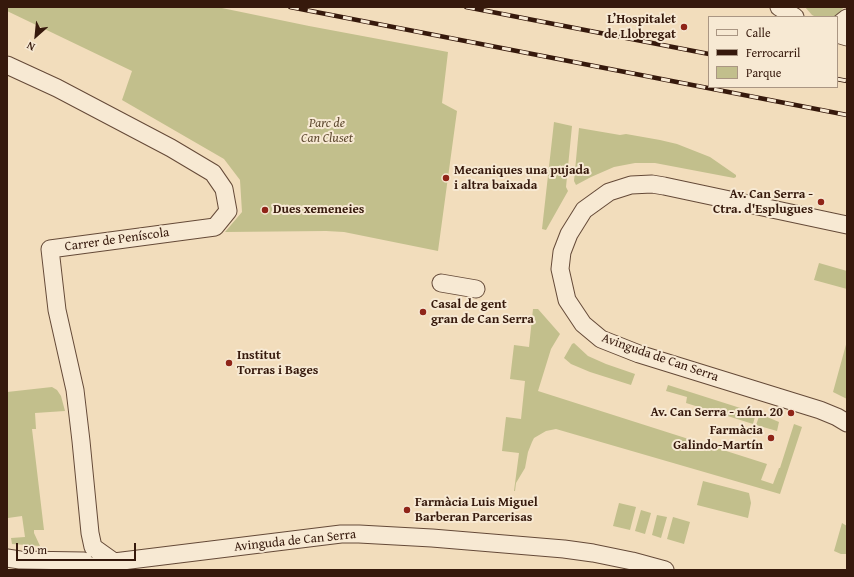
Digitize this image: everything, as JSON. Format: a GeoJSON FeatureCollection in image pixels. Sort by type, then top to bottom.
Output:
{"type":"FeatureCollection","features":[{"type":"Feature","properties":{"kind":"street"},"geometry":{"type":"LineString","coordinates":[[780,7],[794,16]]}},
{"type":"Feature","properties":{"kind":"street"},"geometry":{"type":"LineString","coordinates":[[838,25],[847,18]]}},
{"type":"Feature","properties":{"kind":"street","name":"Carrer de Peníscola"},"geometry":{"type":"LineString","coordinates":[[7,65],[57,88],[171,148],[213,173],[224,189],[228,211],[215,227],[50,249],[57,310],[75,390],[91,540],[93,546],[114,562]]}},
{"type":"Feature","properties":{"kind":"street","name":"Avinguda de Can Serra"},"geometry":{"type":"LineString","coordinates":[[847,225],[664,186],[640,184],[631,185],[609,192],[584,210],[569,234],[562,252],[560,269],[567,300],[583,324],[601,339],[639,354],[820,410],[847,423]]}},
{"type":"Feature","properties":{"kind":"street"},"geometry":{"type":"LineString","coordinates":[[441,283],[476,289]]}},
{"type":"Feature","properties":{"kind":"street","name":"Avinguda de Can Serra"},"geometry":{"type":"LineString","coordinates":[[69,570],[114,562],[341,534],[432,538],[564,549],[632,561],[665,570]]}},
{"type":"Feature","properties":{"kind":"street","name":"Avinguda de Can Serra"},"geometry":{"type":"LineString","coordinates":[[12,563],[114,562]]}},
{"type":"Feature","properties":{"kind":"green space","name":"Parc de Can Cluset"},"geometry":{"type":"Polygon","coordinates":[[[7,7],[217,7],[448,52],[442,103],[457,111],[438,251],[344,232],[225,232],[242,212],[240,180],[224,159],[122,100],[132,71],[7,11],[7,7]]]}},
{"type":"Feature","properties":{"kind":"green space"},"geometry":{"type":"Polygon","coordinates":[[[805,7],[844,7],[835,16],[812,15],[805,7]]]}},
{"type":"Feature","properties":{"kind":"green space"},"geometry":{"type":"Polygon","coordinates":[[[554,122],[572,126],[566,187],[568,191],[546,230],[542,229],[554,122]]]}},
{"type":"Feature","properties":{"kind":"green space"},"geometry":{"type":"Polygon","coordinates":[[[579,128],[620,135],[626,134],[677,144],[710,157],[736,175],[736,177],[734,178],[655,163],[635,163],[614,167],[576,185],[574,181],[579,128]]]}},
{"type":"Feature","properties":{"kind":"green space"},"geometry":{"type":"Polygon","coordinates":[[[819,263],[847,271],[847,289],[814,280],[819,263]]]}},
{"type":"Feature","properties":{"kind":"green space"},"geometry":{"type":"Polygon","coordinates":[[[533,309],[538,309],[560,334],[551,349],[538,391],[767,464],[761,480],[773,484],[780,468],[794,424],[802,427],[780,494],[556,429],[546,431],[534,438],[528,452],[525,468],[516,483],[514,491],[519,453],[502,451],[506,417],[521,419],[525,381],[510,379],[514,345],[529,347],[533,309]]]}},
{"type":"Feature","properties":{"kind":"green space"},"geometry":{"type":"Polygon","coordinates":[[[847,341],[847,399],[833,392],[847,341]]]}},
{"type":"Feature","properties":{"kind":"green space"},"geometry":{"type":"Polygon","coordinates":[[[574,343],[588,356],[635,374],[631,385],[590,372],[571,364],[564,358],[574,343]]]}},
{"type":"Feature","properties":{"kind":"green space"},"geometry":{"type":"Polygon","coordinates":[[[668,385],[756,413],[753,424],[686,403],[687,397],[666,391],[668,385]]]}},
{"type":"Feature","properties":{"kind":"green space"},"geometry":{"type":"Polygon","coordinates":[[[52,387],[57,390],[61,396],[65,411],[35,413],[36,429],[32,429],[44,530],[34,530],[34,533],[40,546],[12,544],[11,538],[25,537],[22,516],[8,518],[7,513],[7,392],[52,387]]]}},
{"type":"Feature","properties":{"kind":"green space"},"geometry":{"type":"Polygon","coordinates":[[[760,414],[779,422],[777,431],[756,425],[760,414]]]}},
{"type":"Feature","properties":{"kind":"green space"},"geometry":{"type":"Polygon","coordinates":[[[703,481],[749,493],[751,503],[748,518],[697,505],[703,481]]]}},
{"type":"Feature","properties":{"kind":"green space"},"geometry":{"type":"Polygon","coordinates":[[[619,503],[636,507],[630,530],[613,526],[619,503]]]}},
{"type":"Feature","properties":{"kind":"green space"},"geometry":{"type":"Polygon","coordinates":[[[641,510],[651,513],[645,534],[635,531],[641,510]]]}},
{"type":"Feature","properties":{"kind":"green space"},"geometry":{"type":"Polygon","coordinates":[[[657,515],[667,517],[661,538],[652,535],[657,515]]]}},
{"type":"Feature","properties":{"kind":"green space"},"geometry":{"type":"Polygon","coordinates":[[[673,517],[690,522],[684,544],[667,539],[673,517]]]}},
{"type":"Feature","properties":{"kind":"green space"},"geometry":{"type":"Polygon","coordinates":[[[842,523],[847,526],[847,554],[841,554],[834,551],[842,523]]]}},
{"type":"Feature","properties":{"kind":"railway"},"geometry":{"type":"LineString","coordinates":[[290,7],[847,115]]}},
{"type":"Feature","properties":{"kind":"railway"},"geometry":{"type":"LineString","coordinates":[[466,7],[708,54]]}},
{"type":"Feature","properties":{"kind":"railway"},"geometry":{"type":"LineString","coordinates":[[838,79],[847,81]]}},
{"type":"Feature","properties":{"kind":"place","name":"L’Hospitalet de Llobregat"},"geometry":{"type":"Point","coordinates":[684,27]}},
{"type":"Feature","properties":{"kind":"place","name":"Mecaniques una pujada i altra baixada"},"geometry":{"type":"Point","coordinates":[446,178]}},
{"type":"Feature","properties":{"kind":"place","name":"Av. Can Serra - Ctra. d'Esplugues"},"geometry":{"type":"Point","coordinates":[821,202]}},
{"type":"Feature","properties":{"kind":"place","name":"Dues xemeneies"},"geometry":{"type":"Point","coordinates":[265,210]}},
{"type":"Feature","properties":{"kind":"place","name":"Casal de gent gran de Can Serra"},"geometry":{"type":"Point","coordinates":[423,312]}},
{"type":"Feature","properties":{"kind":"place","name":"Institut Torras i Bages"},"geometry":{"type":"Point","coordinates":[229,363]}},
{"type":"Feature","properties":{"kind":"place","name":"Av. Can Serra - núm. 20"},"geometry":{"type":"Point","coordinates":[791,413]}},
{"type":"Feature","properties":{"kind":"place","name":"Farmàcia Galindo-Martín"},"geometry":{"type":"Point","coordinates":[771,438]}},
{"type":"Feature","properties":{"kind":"place","name":"Farmàcia Luis Miguel Barberan Parcerisas"},"geometry":{"type":"Point","coordinates":[407,510]}}]}
